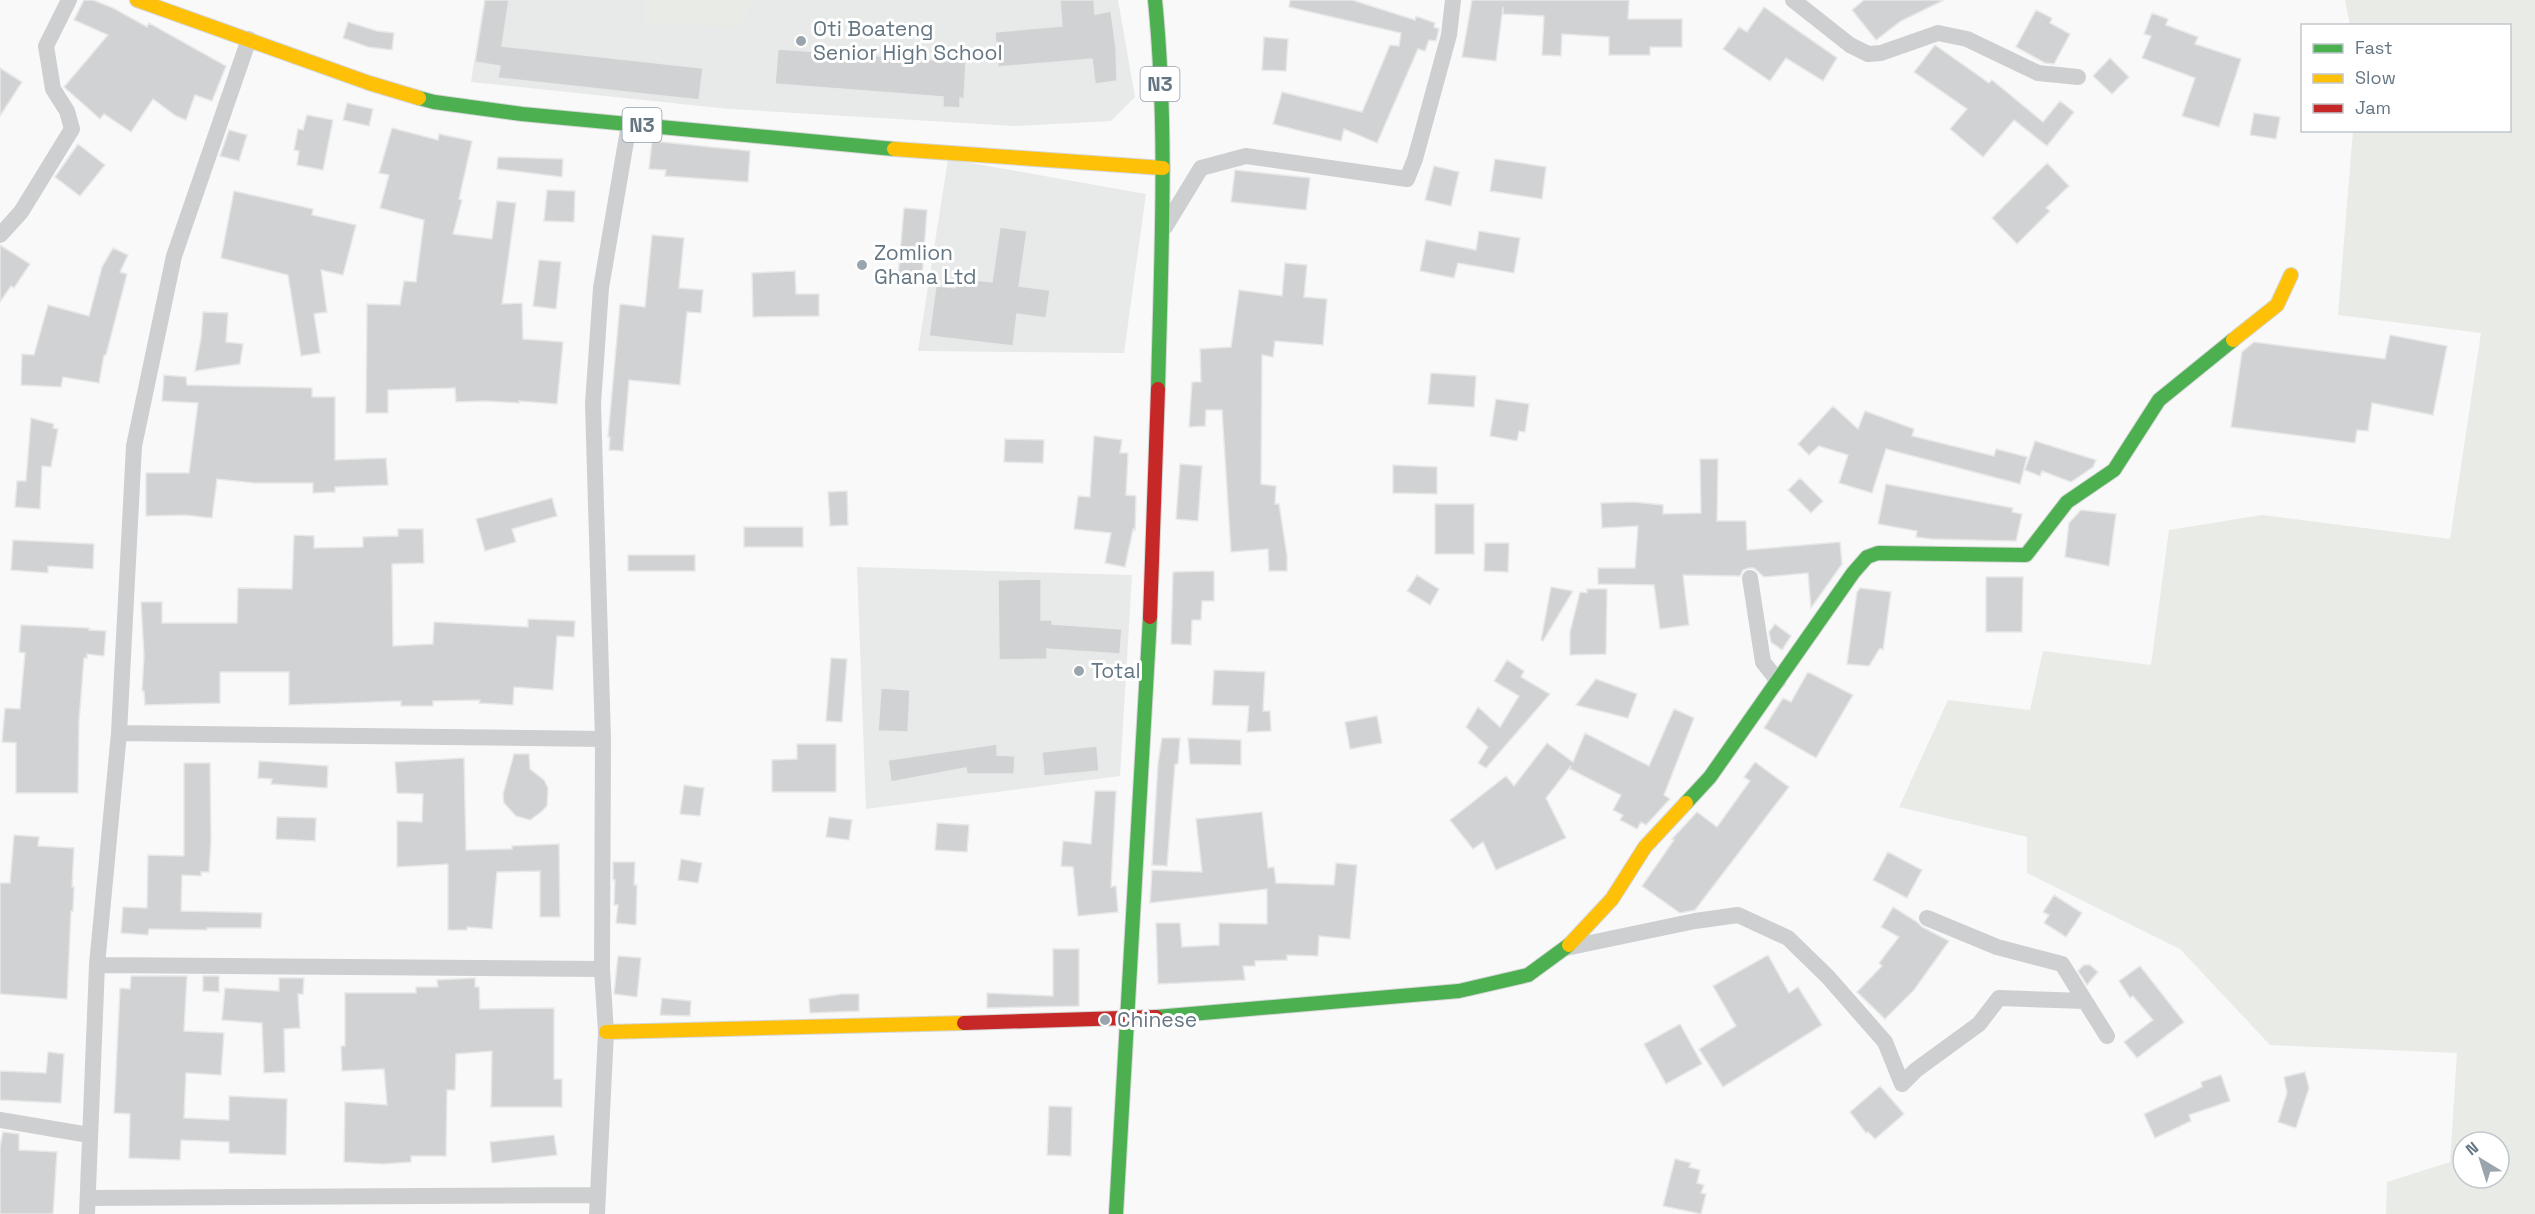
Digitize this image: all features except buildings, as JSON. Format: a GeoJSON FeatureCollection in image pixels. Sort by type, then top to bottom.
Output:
{"type":"FeatureCollection","features":[{"type":"Feature","properties":{"kind":"main road","name":"N3"},"geometry":{"type":"LineString","coordinates":[[137,0],[369,83],[434,102],[522,114],[900,150],[1163,168],[1155,0]]}},
{"type":"Feature","properties":{"kind":"main road"},"geometry":{"type":"LineString","coordinates":[[1116,1214],[1158,454],[1163,168]]}},
{"type":"Feature","properties":{"kind":"main road"},"geometry":{"type":"LineString","coordinates":[[606,1032],[1127,1019],[1459,991],[1528,975],[1566,948],[1612,899],[1645,847],[1710,777],[1853,573],[1867,557],[1878,553],[2026,555],[2067,502],[2114,470],[2159,400],[2277,305],[2291,275]]}},
{"type":"Feature","properties":{"kind":"street"},"geometry":{"type":"LineString","coordinates":[[0,235],[21,212],[72,129],[67,111],[53,89],[46,46],[69,0]]}},
{"type":"Feature","properties":{"kind":"street"},"geometry":{"type":"LineString","coordinates":[[1163,230],[1201,168],[1246,156],[1407,179],[1415,159],[1449,35],[1453,0]]}},
{"type":"Feature","properties":{"kind":"street"},"geometry":{"type":"LineString","coordinates":[[1793,0],[1850,45],[1868,54],[1881,53],[1938,33],[1967,39],[2038,73],[2078,77]]}},
{"type":"Feature","properties":{"kind":"street"},"geometry":{"type":"LineString","coordinates":[[249,39],[174,256],[134,446],[119,734],[97,964],[88,1206],[597,1195]]}},
{"type":"Feature","properties":{"kind":"street"},"geometry":{"type":"LineString","coordinates":[[597,1214],[606,1032],[602,969],[603,739],[593,404],[601,288],[629,124]]}},
{"type":"Feature","properties":{"kind":"street"},"geometry":{"type":"LineString","coordinates":[[1750,578],[1763,662],[1778,681]]}},
{"type":"Feature","properties":{"kind":"street"},"geometry":{"type":"LineString","coordinates":[[119,734],[603,739]]}},
{"type":"Feature","properties":{"kind":"street"},"geometry":{"type":"LineString","coordinates":[[1566,948],[1695,921],[1738,915],[1788,938],[1828,977],[1885,1042],[1902,1084],[1916,1070],[1979,1024],[1999,998],[2085,1001]]}},
{"type":"Feature","properties":{"kind":"street"},"geometry":{"type":"LineString","coordinates":[[1927,918],[1997,947],[2062,964],[2107,1036]]}},
{"type":"Feature","properties":{"kind":"street"},"geometry":{"type":"LineString","coordinates":[[97,964],[602,969]]}},
{"type":"Feature","properties":{"kind":"street"},"geometry":{"type":"LineString","coordinates":[[0,1120],[89,1135]]}},
{"type":"Feature","properties":{"kind":"shaded area","name":"Oti Boateng Senior High School"},"geometry":{"type":"Polygon","coordinates":[[[484,0],[1118,0],[1135,97],[1111,121],[1015,126],[729,109],[471,82],[484,0]]]}},
{"type":"Feature","properties":{"kind":"shaded area"},"geometry":{"type":"Polygon","coordinates":[[[645,0],[753,0],[741,27],[645,24],[645,0]]]}},
{"type":"Feature","properties":{"kind":"shaded area"},"geometry":{"type":"Polygon","coordinates":[[[2345,0],[2535,0],[2535,1214],[2386,1214],[2387,1182],[2450,1162],[2451,1146],[2451,1190],[2511,1190],[2511,1130],[2452,1130],[2457,1053],[2270,1045],[2180,949],[2027,873],[2027,837],[1899,807],[1948,700],[2030,710],[2043,651],[2151,665],[2169,530],[2262,515],[2450,539],[2481,333],[2338,315],[2353,132],[2511,132],[2511,24],[2350,24],[2345,0]]]}},
{"type":"Feature","properties":{"kind":"shaded area"},"geometry":{"type":"Polygon","coordinates":[[[948,159],[1146,194],[1124,353],[918,351],[948,159]]]}},
{"type":"Feature","properties":{"kind":"shaded area"},"geometry":{"type":"Polygon","coordinates":[[[857,567],[1132,575],[1120,776],[866,809],[857,567]]]}},
{"type":"Feature","properties":{"kind":"traffic: fast"},"geometry":{"type":"LineString","coordinates":[[1155,0],[1162,146],[1158,389]]}},
{"type":"Feature","properties":{"kind":"traffic: fast"},"geometry":{"type":"LineString","coordinates":[[419,98],[522,114],[894,149]]}},
{"type":"Feature","properties":{"kind":"traffic: fast"},"geometry":{"type":"LineString","coordinates":[[1686,803],[1710,777],[1853,573],[1867,557],[1878,553],[2026,555],[2067,502],[2114,470],[2159,400],[2233,340]]}},
{"type":"Feature","properties":{"kind":"traffic: fast"},"geometry":{"type":"LineString","coordinates":[[1116,1214],[1150,617]]}},
{"type":"Feature","properties":{"kind":"traffic: fast"},"geometry":{"type":"LineString","coordinates":[[1156,1017],[1459,991],[1528,975],[1569,945]]}},
{"type":"Feature","properties":{"kind":"traffic: slow"},"geometry":{"type":"LineString","coordinates":[[137,0],[369,83],[419,98]]}},
{"type":"Feature","properties":{"kind":"traffic: slow"},"geometry":{"type":"LineString","coordinates":[[894,149],[1163,168]]}},
{"type":"Feature","properties":{"kind":"traffic: slow"},"geometry":{"type":"LineString","coordinates":[[2233,340],[2277,305],[2291,275]]}},
{"type":"Feature","properties":{"kind":"traffic: slow"},"geometry":{"type":"LineString","coordinates":[[1569,945],[1612,899],[1645,847],[1686,803]]}},
{"type":"Feature","properties":{"kind":"traffic: slow"},"geometry":{"type":"LineString","coordinates":[[606,1032],[964,1023]]}},
{"type":"Feature","properties":{"kind":"traffic: jam"},"geometry":{"type":"LineString","coordinates":[[1150,617],[1158,389]]}},
{"type":"Feature","properties":{"kind":"traffic: jam"},"geometry":{"type":"LineString","coordinates":[[964,1023],[1156,1017]]}},
{"type":"Feature","properties":{"kind":"place","name":"Oti Boateng Senior High School"},"geometry":{"type":"Point","coordinates":[801,41]}},
{"type":"Feature","properties":{"kind":"place","name":"Zomlion Ghana Ltd"},"geometry":{"type":"Point","coordinates":[862,265]}},
{"type":"Feature","properties":{"kind":"place","name":"Total"},"geometry":{"type":"Point","coordinates":[1079,671]}},
{"type":"Feature","properties":{"kind":"place","name":"Chinese"},"geometry":{"type":"Point","coordinates":[1105,1020]}}]}
